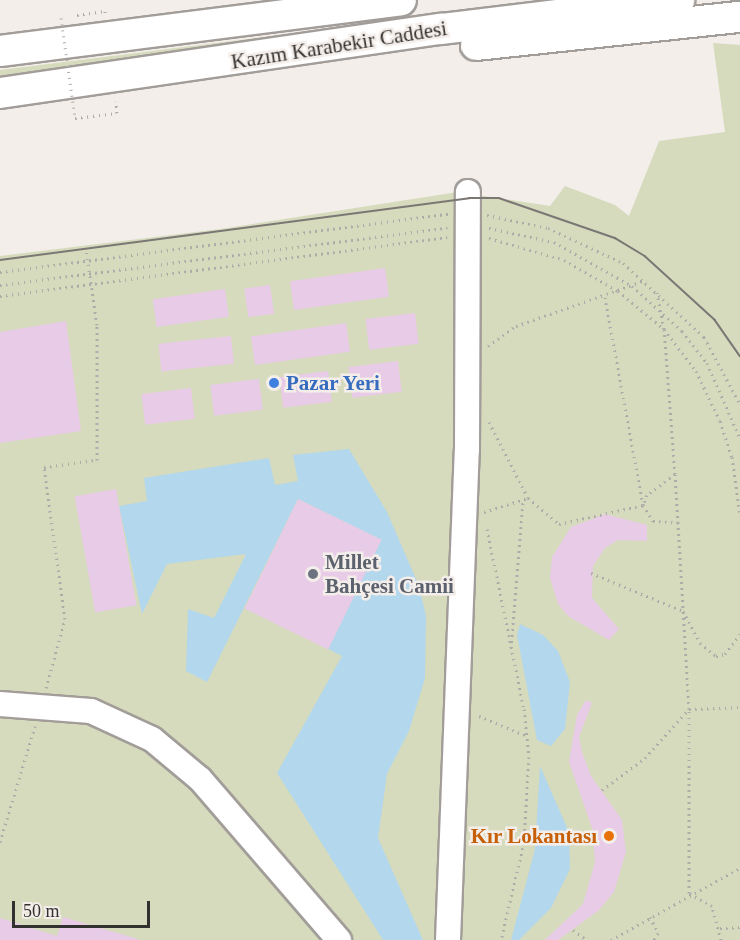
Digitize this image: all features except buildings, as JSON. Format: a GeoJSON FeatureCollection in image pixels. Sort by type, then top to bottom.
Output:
{"type":"FeatureCollection","features":[{"type":"Feature","properties":{"kind":"main road","name":"Kazım Karabekir Caddesi"},"geometry":{"type":"LineString","coordinates":[[0,51],[300,5],[401,0]]}},
{"type":"Feature","properties":{"kind":"main road","name":"Kazım Karabekir Caddesi"},"geometry":{"type":"LineString","coordinates":[[0,93],[189,69],[441,29],[679,0]]}},
{"type":"Feature","properties":{"kind":"main road"},"geometry":{"type":"LineString","coordinates":[[189,69],[384,55],[732,20]]}},
{"type":"Feature","properties":{"kind":"street"},"geometry":{"type":"LineString","coordinates":[[448,940],[454,706],[467,450],[468,218]]}},
{"type":"Feature","properties":{"kind":"street"},"geometry":{"type":"LineString","coordinates":[[0,704],[41,705],[91,711],[152,740],[200,779],[339,940]]}},
{"type":"Feature","properties":{"kind":"path"},"geometry":{"type":"LineString","coordinates":[[105,10],[60,18],[75,118],[117,113]]}},
{"type":"Feature","properties":{"kind":"path"},"geometry":{"type":"LineString","coordinates":[[0,296],[92,285],[468,218]]}},
{"type":"Feature","properties":{"kind":"path"},"geometry":{"type":"LineString","coordinates":[[468,218],[494,240],[564,260],[618,291],[664,329],[696,371],[720,421],[732,457],[740,515]]}},
{"type":"Feature","properties":{"kind":"path"},"geometry":{"type":"LineString","coordinates":[[0,272],[468,218],[548,228],[589,244],[656,288],[704,337],[740,404]]}},
{"type":"Feature","properties":{"kind":"path"},"geometry":{"type":"LineString","coordinates":[[0,285],[468,218],[554,242],[632,286],[659,308],[707,363],[740,438]]}},
{"type":"Feature","properties":{"kind":"path"},"geometry":{"type":"LineString","coordinates":[[0,842],[65,619],[44,467],[98,460],[97,326],[86,250]]}},
{"type":"Feature","properties":{"kind":"path"},"geometry":{"type":"LineString","coordinates":[[482,352],[516,326],[605,297],[646,280]]}},
{"type":"Feature","properties":{"kind":"path"},"geometry":{"type":"LineString","coordinates":[[656,288],[664,329],[679,523],[689,709],[689,893]]}},
{"type":"Feature","properties":{"kind":"path"},"geometry":{"type":"LineString","coordinates":[[605,297],[643,505],[653,521],[679,523]]}},
{"type":"Feature","properties":{"kind":"path"},"geometry":{"type":"LineString","coordinates":[[487,419],[528,498],[559,524],[643,505]]}},
{"type":"Feature","properties":{"kind":"path"},"geometry":{"type":"LineString","coordinates":[[643,505],[647,495],[675,474]]}},
{"type":"Feature","properties":{"kind":"path"},"geometry":{"type":"LineString","coordinates":[[483,513],[528,498]]}},
{"type":"Feature","properties":{"kind":"path"},"geometry":{"type":"LineString","coordinates":[[511,650],[523,501]]}},
{"type":"Feature","properties":{"kind":"path"},"geometry":{"type":"LineString","coordinates":[[481,503],[527,736],[524,842],[501,940]]}},
{"type":"Feature","properties":{"kind":"path"},"geometry":{"type":"LineString","coordinates":[[591,573],[683,611],[700,643],[716,656],[725,654],[740,634]]}},
{"type":"Feature","properties":{"kind":"path"},"geometry":{"type":"LineString","coordinates":[[454,706],[527,736]]}},
{"type":"Feature","properties":{"kind":"path"},"geometry":{"type":"LineString","coordinates":[[602,790],[645,758],[689,709],[740,707]]}},
{"type":"Feature","properties":{"kind":"path"},"geometry":{"type":"LineString","coordinates":[[610,940],[689,893],[740,868]]}},
{"type":"Feature","properties":{"kind":"path"},"geometry":{"type":"LineString","coordinates":[[689,893],[712,906],[720,928],[721,940]]}},
{"type":"Feature","properties":{"kind":"path"},"geometry":{"type":"LineString","coordinates":[[650,917],[658,933],[654,940]]}},
{"type":"Feature","properties":{"kind":"path"},"geometry":{"type":"LineString","coordinates":[[720,928],[740,927]]}},
{"type":"Feature","properties":{"kind":"path"},"geometry":{"type":"LineString","coordinates":[[573,930],[587,940]]}},
{"type":"Feature","properties":{"kind":"green space"},"geometry":{"type":"Polygon","coordinates":[[[361,25],[363,32],[0,76],[0,70],[361,25]]]}},
{"type":"Feature","properties":{"kind":"green space"},"geometry":{"type":"Polygon","coordinates":[[[713,43],[740,45],[740,940],[0,940],[0,256],[220,229],[458,192],[550,206],[565,186],[615,205],[629,216],[659,141],[725,132],[713,43]]]}},
{"type":"Feature","properties":{"kind":"water"},"geometry":{"type":"Polygon","coordinates":[[[349,449],[387,512],[419,586],[426,616],[425,678],[409,731],[387,774],[378,838],[423,940],[383,940],[277,773],[342,656],[328,649],[381,540],[298,499],[207,682],[186,671],[188,609],[214,618],[246,554],[167,564],[142,614],[119,506],[147,501],[144,478],[269,458],[275,485],[298,481],[293,455],[349,449]]]}},
{"type":"Feature","properties":{"kind":"water"},"geometry":{"type":"Polygon","coordinates":[[[520,624],[543,635],[558,651],[570,682],[565,729],[551,746],[537,740],[517,635],[520,624]]]}},
{"type":"Feature","properties":{"kind":"water"},"geometry":{"type":"Polygon","coordinates":[[[540,766],[569,832],[570,869],[551,908],[519,940],[511,940],[535,849],[540,766]]]}},
{"type":"Feature","properties":{"kind":"tram line"},"geometry":{"type":"LineString","coordinates":[[0,260],[469,198],[499,198],[615,238],[645,256],[715,320],[740,356]]}},
{"type":"Feature","properties":{"kind":"place","name":"Pazar Yeri"},"geometry":{"type":"Point","coordinates":[274,383]}},
{"type":"Feature","properties":{"kind":"place","name":"Millet Bahçesi Camii"},"geometry":{"type":"Point","coordinates":[313,574]}},
{"type":"Feature","properties":{"kind":"place","name":"Kır Lokantası"},"geometry":{"type":"Point","coordinates":[609,836]}}]}
